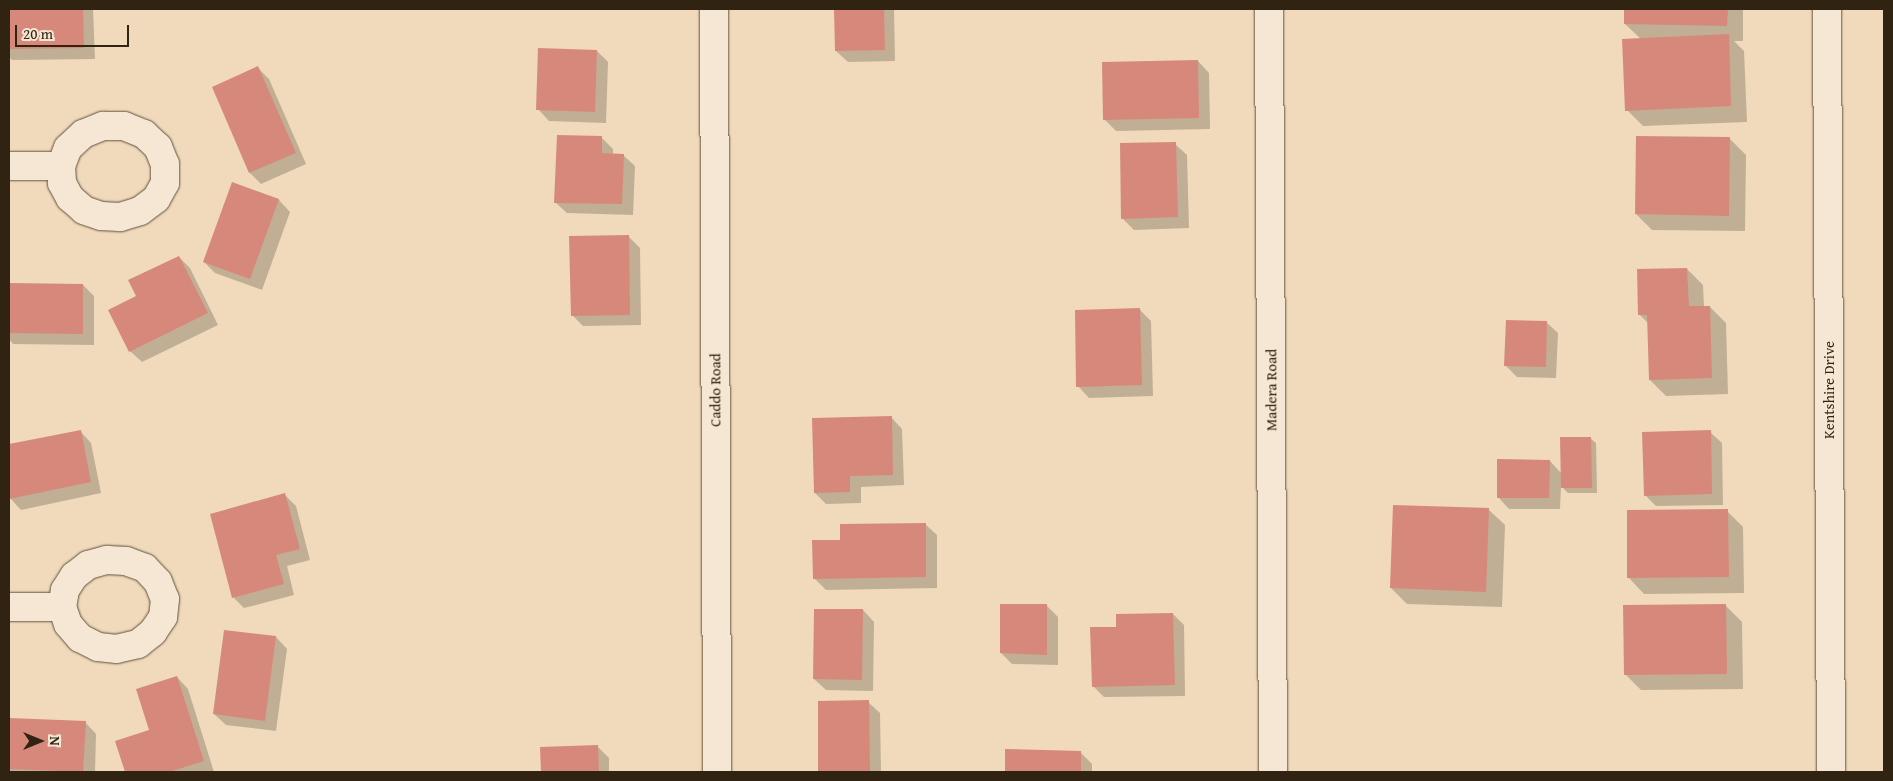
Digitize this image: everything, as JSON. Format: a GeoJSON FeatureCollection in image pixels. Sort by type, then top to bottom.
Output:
{"type":"FeatureCollection","features":[{"type":"Feature","properties":{"kind":"street","name":"Caddo Road"},"geometry":{"type":"LineString","coordinates":[[714,9],[717,772]]}},
{"type":"Feature","properties":{"kind":"street","name":"Madera Road"},"geometry":{"type":"LineString","coordinates":[[1269,9],[1273,772]]}},
{"type":"Feature","properties":{"kind":"street","name":"Kentshire Drive"},"geometry":{"type":"LineString","coordinates":[[1826,9],[1831,772]]}},
{"type":"Feature","properties":{"kind":"street"},"geometry":{"type":"LineString","coordinates":[[9,166],[61,166]]}},
{"type":"Feature","properties":{"kind":"street"},"geometry":{"type":"LineString","coordinates":[[9,607],[62,607]]}},
{"type":"Feature","properties":{"kind":"building"},"geometry":{"type":"Polygon","coordinates":[[[9,9],[83,9],[84,48],[9,49],[9,9]]]}},
{"type":"Feature","properties":{"kind":"building"},"geometry":{"type":"Polygon","coordinates":[[[834,9],[884,9],[885,50],[835,51],[834,9]]]}},
{"type":"Feature","properties":{"kind":"building"},"geometry":{"type":"Polygon","coordinates":[[[1624,9],[1728,9],[1727,26],[1624,24],[1624,9]]]}},
{"type":"Feature","properties":{"kind":"building"},"geometry":{"type":"Polygon","coordinates":[[[1729,34],[1731,106],[1625,111],[1622,39],[1729,34]]]}},
{"type":"Feature","properties":{"kind":"building"},"geometry":{"type":"Polygon","coordinates":[[[538,48],[597,50],[595,112],[536,110],[538,48]]]}},
{"type":"Feature","properties":{"kind":"building"},"geometry":{"type":"Polygon","coordinates":[[[1198,60],[1199,118],[1103,120],[1102,62],[1198,60]]]}},
{"type":"Feature","properties":{"kind":"building"},"geometry":{"type":"Polygon","coordinates":[[[258,66],[296,153],[249,173],[212,87],[258,66]]]}},
{"type":"Feature","properties":{"kind":"building"},"geometry":{"type":"Polygon","coordinates":[[[557,135],[602,136],[602,153],[624,154],[622,204],[554,203],[557,135]]]}},
{"type":"Feature","properties":{"kind":"building"},"geometry":{"type":"Polygon","coordinates":[[[1636,136],[1730,137],[1729,216],[1635,214],[1636,136]]]}},
{"type":"Feature","properties":{"kind":"building"},"geometry":{"type":"Polygon","coordinates":[[[1176,142],[1178,217],[1121,219],[1120,143],[1176,142]]]}},
{"type":"Feature","properties":{"kind":"building"},"geometry":{"type":"Polygon","coordinates":[[[232,182],[279,199],[250,279],[203,262],[232,182]]]}},
{"type":"Feature","properties":{"kind":"building"},"geometry":{"type":"Polygon","coordinates":[[[629,235],[630,315],[571,316],[569,236],[629,235]]]}},
{"type":"Feature","properties":{"kind":"building"},"geometry":{"type":"Polygon","coordinates":[[[179,256],[208,313],[129,352],[108,310],[136,296],[128,280],[179,256]]]}},
{"type":"Feature","properties":{"kind":"building"},"geometry":{"type":"Polygon","coordinates":[[[1687,268],[1689,306],[1710,306],[1712,378],[1649,380],[1647,315],[1638,315],[1637,269],[1687,268]]]}},
{"type":"Feature","properties":{"kind":"building"},"geometry":{"type":"Polygon","coordinates":[[[9,283],[83,284],[83,334],[9,333],[9,283]]]}},
{"type":"Feature","properties":{"kind":"building"},"geometry":{"type":"Polygon","coordinates":[[[1140,308],[1142,385],[1076,387],[1075,310],[1140,308]]]}},
{"type":"Feature","properties":{"kind":"building"},"geometry":{"type":"Polygon","coordinates":[[[1506,320],[1547,321],[1546,367],[1504,366],[1506,320]]]}},
{"type":"Feature","properties":{"kind":"building"},"geometry":{"type":"Polygon","coordinates":[[[892,416],[893,475],[850,476],[850,492],[814,493],[812,418],[892,416]]]}},
{"type":"Feature","properties":{"kind":"building"},"geometry":{"type":"Polygon","coordinates":[[[81,430],[91,482],[9,499],[9,444],[81,430]]]}},
{"type":"Feature","properties":{"kind":"building"},"geometry":{"type":"Polygon","coordinates":[[[1711,430],[1712,494],[1644,496],[1642,432],[1711,430]]]}},
{"type":"Feature","properties":{"kind":"building"},"geometry":{"type":"Polygon","coordinates":[[[1560,437],[1591,437],[1592,488],[1561,488],[1560,437]]]}},
{"type":"Feature","properties":{"kind":"building"},"geometry":{"type":"Polygon","coordinates":[[[1497,459],[1550,460],[1549,498],[1497,498],[1497,459]]]}},
{"type":"Feature","properties":{"kind":"building"},"geometry":{"type":"Polygon","coordinates":[[[285,493],[300,549],[276,555],[284,584],[232,598],[210,514],[285,493]]]}},
{"type":"Feature","properties":{"kind":"building"},"geometry":{"type":"Polygon","coordinates":[[[1393,505],[1489,508],[1486,592],[1390,588],[1393,505]]]}},
{"type":"Feature","properties":{"kind":"building"},"geometry":{"type":"Polygon","coordinates":[[[1728,509],[1729,577],[1627,578],[1627,510],[1728,509]]]}},
{"type":"Feature","properties":{"kind":"building"},"geometry":{"type":"Polygon","coordinates":[[[926,523],[926,577],[813,579],[812,540],[840,540],[840,524],[926,523]]]}},
{"type":"Feature","properties":{"kind":"building"},"geometry":{"type":"Polygon","coordinates":[[[1000,604],[1047,604],[1047,655],[1000,653],[1000,604]]]}},
{"type":"Feature","properties":{"kind":"building"},"geometry":{"type":"Polygon","coordinates":[[[1726,604],[1727,674],[1624,675],[1623,605],[1726,604]]]}},
{"type":"Feature","properties":{"kind":"building"},"geometry":{"type":"Polygon","coordinates":[[[814,609],[863,609],[862,680],[813,679],[814,609]]]}},
{"type":"Feature","properties":{"kind":"building"},"geometry":{"type":"Polygon","coordinates":[[[1173,613],[1175,685],[1092,687],[1090,627],[1116,627],[1116,614],[1173,613]]]}},
{"type":"Feature","properties":{"kind":"building"},"geometry":{"type":"Polygon","coordinates":[[[224,630],[276,636],[265,721],[213,714],[224,630]]]}},
{"type":"Feature","properties":{"kind":"building"},"geometry":{"type":"Polygon","coordinates":[[[177,676],[204,761],[169,772],[125,772],[115,741],[149,730],[136,689],[177,676]]]}},
{"type":"Feature","properties":{"kind":"building"},"geometry":{"type":"Polygon","coordinates":[[[869,700],[870,772],[818,772],[818,701],[869,700]]]}},
{"type":"Feature","properties":{"kind":"building"},"geometry":{"type":"Polygon","coordinates":[[[9,718],[86,721],[83,772],[9,769],[9,718]]]}},
{"type":"Feature","properties":{"kind":"building"},"geometry":{"type":"Polygon","coordinates":[[[598,745],[599,772],[541,772],[540,747],[598,745]]]}},
{"type":"Feature","properties":{"kind":"building"},"geometry":{"type":"Polygon","coordinates":[[[1005,749],[1081,751],[1081,772],[1005,772],[1005,749]]]}}]}
